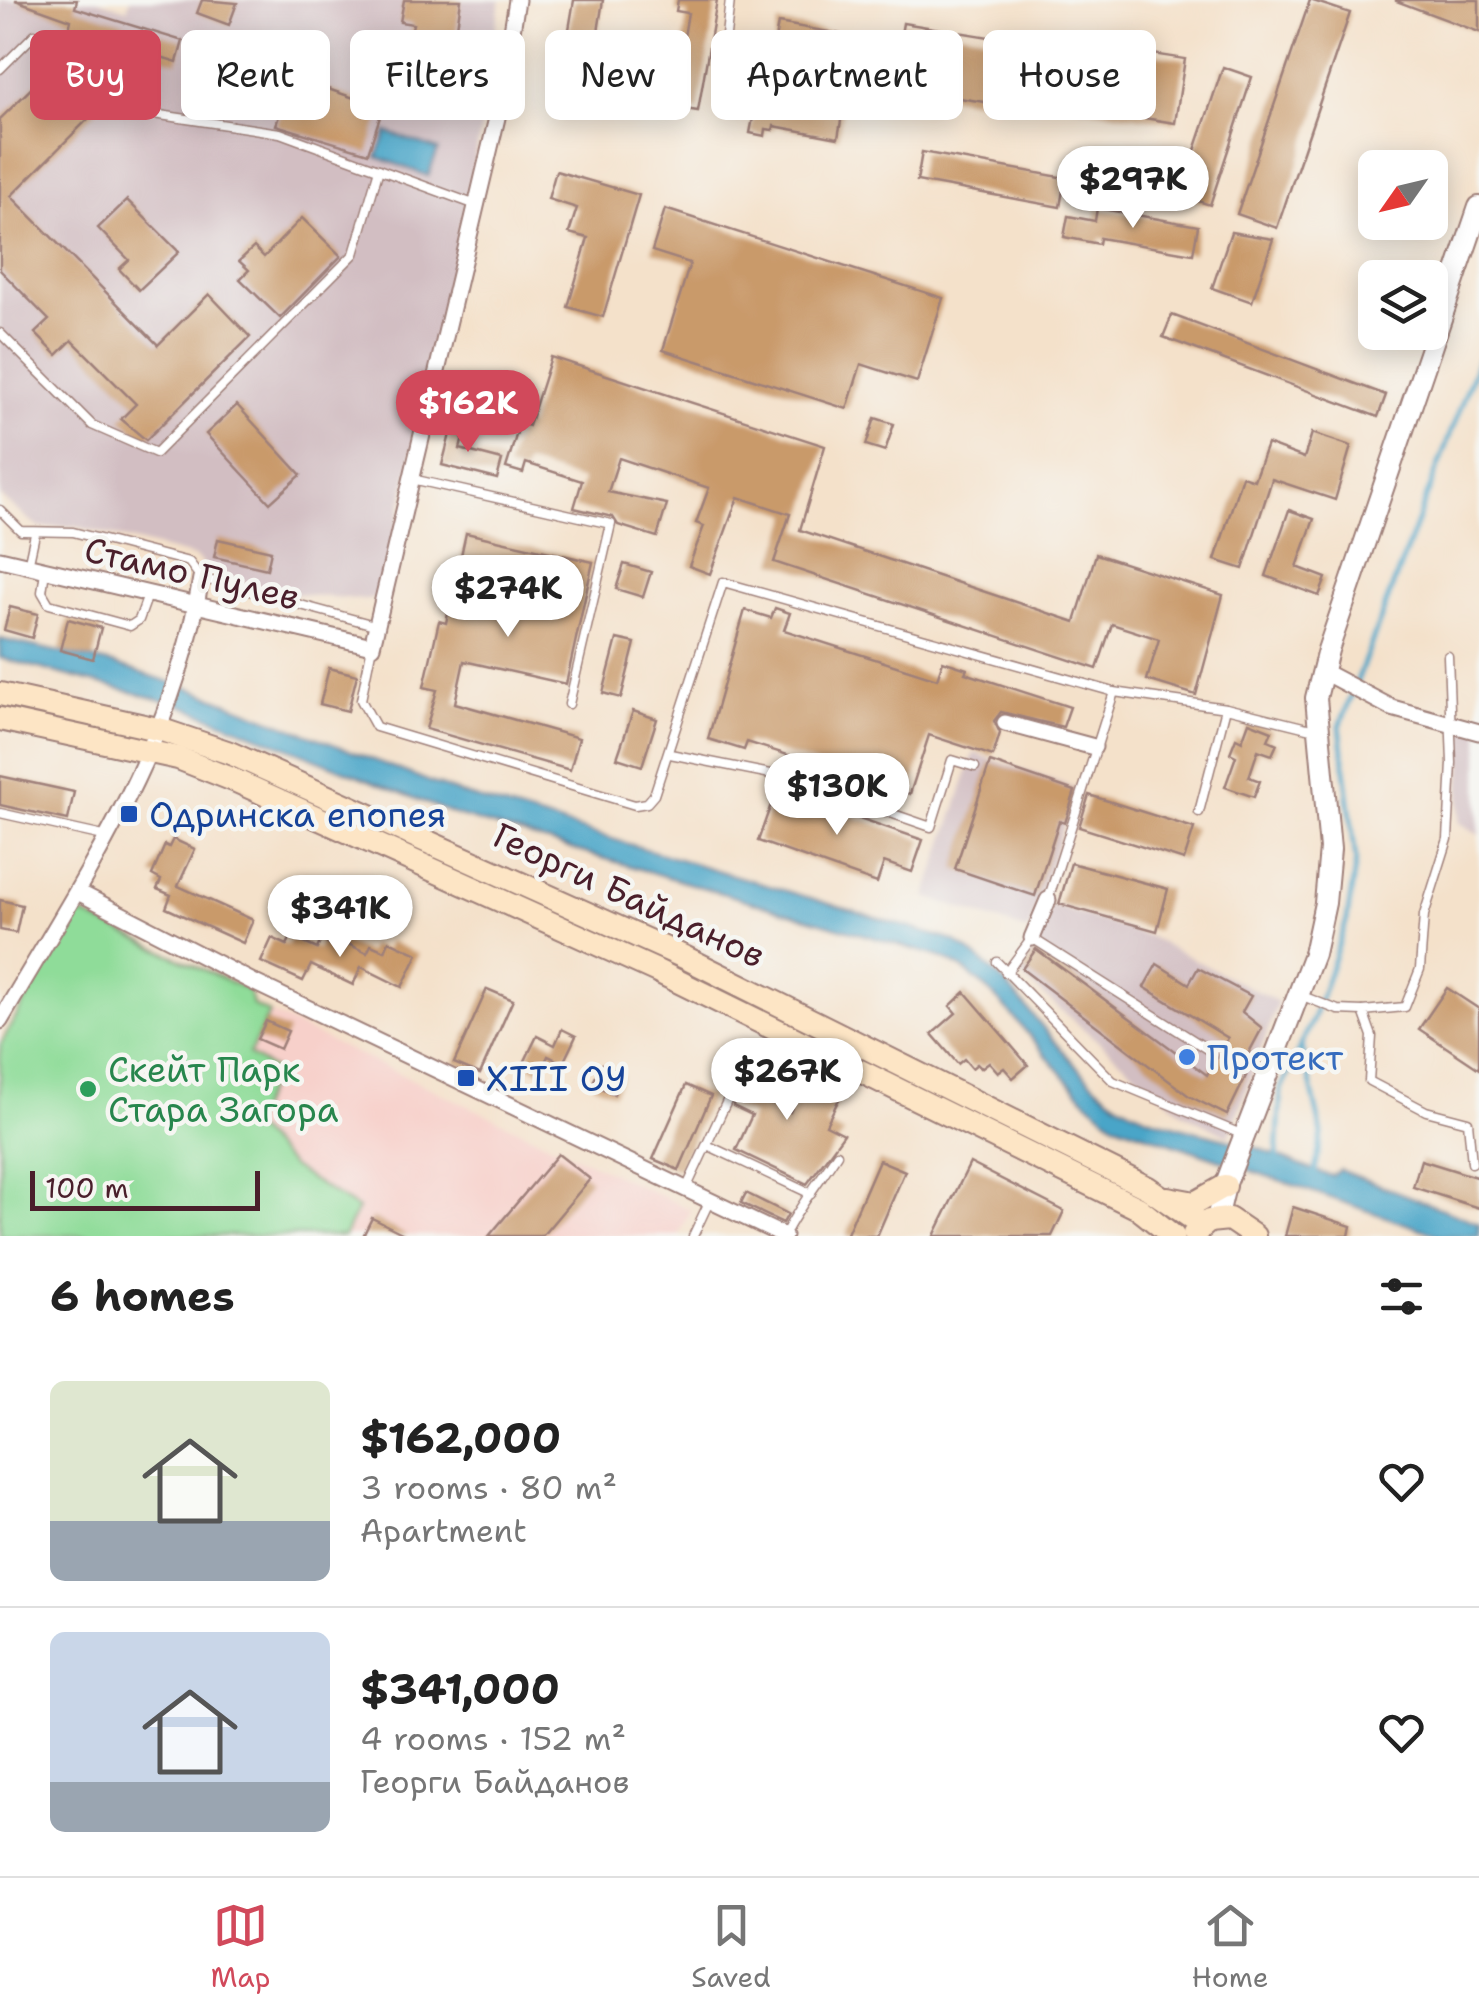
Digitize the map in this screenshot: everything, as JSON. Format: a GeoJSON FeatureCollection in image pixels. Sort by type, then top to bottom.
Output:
{"type":"FeatureCollection","features":[{"type":"Feature","properties":{"kind":"main road","name":"Георги Байданов"},"geometry":{"type":"LineString","coordinates":[[0,694],[162,730],[230,752],[684,956],[1156,1193],[1204,1227]]}},
{"type":"Feature","properties":{"kind":"main road","name":"Георги Байданов"},"geometry":{"type":"LineString","coordinates":[[0,719],[152,752],[236,781],[658,971],[1138,1208],[1173,1236]]}},
{"type":"Feature","properties":{"kind":"main road"},"geometry":{"type":"LineString","coordinates":[[1156,1193],[1195,1203],[1228,1180]]}},
{"type":"Feature","properties":{"kind":"main road"},"geometry":{"type":"LineString","coordinates":[[1204,1227],[1248,1230]]}},
{"type":"Feature","properties":{"kind":"street"},"geometry":{"type":"LineString","coordinates":[[372,646],[500,105],[516,0]]}},
{"type":"Feature","properties":{"kind":"street"},"geometry":{"type":"LineString","coordinates":[[1204,1227],[1308,998],[1330,849],[1316,698],[1479,207]]}},
{"type":"Feature","properties":{"kind":"street","name":"Стамо Пулев"},"geometry":{"type":"LineString","coordinates":[[2,563],[197,602],[372,646]]}},
{"type":"Feature","properties":{"kind":"street"},"geometry":{"type":"LineString","coordinates":[[0,1021],[78,892],[162,730],[201,578]]}},
{"type":"Feature","properties":{"kind":"street"},"geometry":{"type":"LineString","coordinates":[[1322,671],[1392,708],[1479,732]]}},
{"type":"Feature","properties":{"kind":"street"},"geometry":{"type":"LineString","coordinates":[[1005,722],[1094,747]]}},
{"type":"Feature","properties":{"kind":"street"},"geometry":{"type":"LineString","coordinates":[[78,892],[253,982],[784,1236]]}},
{"type":"Feature","properties":{"kind":"street"},"geometry":{"type":"LineString","coordinates":[[1032,938],[1048,900]]}},
{"type":"Feature","properties":{"kind":"street"},"geometry":{"type":"LineString","coordinates":[[1228,1180],[1248,1230]]}},
{"type":"Feature","properties":{"kind":"lane"},"geometry":{"type":"LineString","coordinates":[[727,30],[730,0]]}},
{"type":"Feature","properties":{"kind":"lane"},"geometry":{"type":"LineString","coordinates":[[0,69],[36,34],[113,108],[280,133],[476,205]]}},
{"type":"Feature","properties":{"kind":"lane"},"geometry":{"type":"LineString","coordinates":[[0,333],[92,425],[156,453],[354,254],[379,170]]}},
{"type":"Feature","properties":{"kind":"lane"},"geometry":{"type":"LineString","coordinates":[[412,480],[611,524],[569,704]]}},
{"type":"Feature","properties":{"kind":"lane"},"geometry":{"type":"LineString","coordinates":[[0,510],[21,532],[73,532],[190,562],[201,578],[378,626]]}},
{"type":"Feature","properties":{"kind":"lane"},"geometry":{"type":"LineString","coordinates":[[35,534],[36,568],[49,604],[130,626],[139,620],[148,595]]}},
{"type":"Feature","properties":{"kind":"lane"},"geometry":{"type":"LineString","coordinates":[[372,646],[360,700],[376,727],[635,805],[647,803],[654,794],[670,754],[723,582],[1114,692],[1226,708],[1317,730]]}},
{"type":"Feature","properties":{"kind":"lane"},"geometry":{"type":"LineString","coordinates":[[1308,998],[1338,1010],[1405,1008],[1420,969],[1424,915],[1448,839],[1448,656]]}},
{"type":"Feature","properties":{"kind":"lane"},"geometry":{"type":"LineString","coordinates":[[1048,900],[1114,692]]}},
{"type":"Feature","properties":{"kind":"lane"},"geometry":{"type":"LineString","coordinates":[[1199,812],[1226,708]]}},
{"type":"Feature","properties":{"kind":"lane"},"geometry":{"type":"LineString","coordinates":[[670,754],[769,773],[931,828],[952,760],[974,767]]}},
{"type":"Feature","properties":{"kind":"lane"},"geometry":{"type":"LineString","coordinates":[[0,814],[108,837]]}},
{"type":"Feature","properties":{"kind":"lane"},"geometry":{"type":"LineString","coordinates":[[1006,973],[1032,938],[1208,1049]]}},
{"type":"Feature","properties":{"kind":"lane"},"geometry":{"type":"LineString","coordinates":[[997,962],[1113,1081],[1245,1136]]}},
{"type":"Feature","properties":{"kind":"lane"},"geometry":{"type":"LineString","coordinates":[[1363,1011],[1372,1036],[1369,1081],[1426,1111],[1468,1122],[1472,1163]]}},
{"type":"Feature","properties":{"kind":"lane"},"geometry":{"type":"LineString","coordinates":[[685,1191],[727,1102]]}},
{"type":"Feature","properties":{"kind":"lane"},"geometry":{"type":"LineString","coordinates":[[707,1145],[811,1194]]}},
{"type":"Feature","properties":{"kind":"lane"},"geometry":{"type":"LineString","coordinates":[[784,1236],[800,1202],[811,1194],[838,1154]]}},
{"type":"Feature","properties":{"kind":"lane"},"geometry":{"type":"LineString","coordinates":[[693,1236],[709,1202]]}},
{"type":"Feature","properties":{"kind":"shaded area"},"geometry":{"type":"Polygon","coordinates":[[[0,0],[97,0],[127,9],[130,0],[500,0],[496,30],[350,30],[350,120],[483,120],[384,587],[377,597],[367,600],[275,592],[213,573],[195,557],[75,526],[39,528],[0,496],[0,0]]]}},
{"type":"Feature","properties":{"kind":"shaded area"},"geometry":{"type":"Polygon","coordinates":[[[1464,717],[1479,720],[1479,835],[1459,822],[1464,717]]]}},
{"type":"Feature","properties":{"kind":"shaded area"},"geometry":{"type":"Polygon","coordinates":[[[974,753],[1076,788],[1028,931],[926,897],[974,753]]]}},
{"type":"Feature","properties":{"kind":"shaded area","name":"Протект"},"geometry":{"type":"Polygon","coordinates":[[[1051,905],[1148,936],[1278,1002],[1229,1136],[1183,1113],[1015,971],[1039,940],[1051,905]]]}},
{"type":"Feature","properties":{"kind":"shaded area"},"geometry":{"type":"Polygon","coordinates":[[[269,1013],[691,1210],[678,1236],[344,1236],[358,1208],[293,1168],[251,1124],[275,1071],[249,1055],[269,1013]]]}},
{"type":"Feature","properties":{"kind":"green space"},"geometry":{"type":"Polygon","coordinates":[[[82,914],[248,990],[253,1005],[269,1013],[249,1055],[276,1071],[251,1125],[293,1168],[358,1209],[344,1236],[0,1236],[0,1045],[74,916],[82,914]]]}},
{"type":"Feature","properties":{"kind":"water"},"geometry":{"type":"Polygon","coordinates":[[[387,132],[438,150],[428,176],[377,157],[387,132]]]}},
{"type":"Feature","properties":{"kind":"water"},"geometry":{"type":"Polygon","coordinates":[[[0,639],[113,664],[195,690],[461,794],[954,941],[997,975],[1089,1079],[1125,1107],[1332,1176],[1340,1170],[1479,1223],[1479,1236],[1441,1236],[1116,1124],[1072,1085],[987,990],[943,958],[456,815],[181,705],[0,658],[0,639]]]}},
{"type":"Feature","properties":{"kind":"building"},"geometry":{"type":"Polygon","coordinates":[[[15,0],[77,0],[75,8],[147,30],[72,30],[69,29],[71,20],[15,0]]]}},
{"type":"Feature","properties":{"kind":"building"},"geometry":{"type":"Polygon","coordinates":[[[202,0],[237,3],[229,25],[197,13],[202,0]]]}},
{"type":"Feature","properties":{"kind":"building"},"geometry":{"type":"Polygon","coordinates":[[[404,0],[461,0],[457,30],[412,30],[413,24],[400,22],[404,0]]]}},
{"type":"Feature","properties":{"kind":"building"},"geometry":{"type":"Polygon","coordinates":[[[574,0],[603,0],[598,30],[569,30],[574,0]]]}},
{"type":"Feature","properties":{"kind":"building"},"geometry":{"type":"Polygon","coordinates":[[[678,0],[717,0],[698,111],[691,110],[691,30],[685,30],[688,13],[676,11],[678,0]]]}},
{"type":"Feature","properties":{"kind":"building"},"geometry":{"type":"Polygon","coordinates":[[[1310,0],[1350,13],[1277,228],[1237,214],[1310,0]]]}},
{"type":"Feature","properties":{"kind":"building"},"geometry":{"type":"Polygon","coordinates":[[[1479,0],[1479,32],[1396,1],[1479,0]]]}},
{"type":"Feature","properties":{"kind":"building"},"geometry":{"type":"Polygon","coordinates":[[[778,23],[818,30],[777,30],[778,23]]]}},
{"type":"Feature","properties":{"kind":"building"},"geometry":{"type":"Polygon","coordinates":[[[903,23],[946,30],[902,30],[903,23]]]}},
{"type":"Feature","properties":{"kind":"building"},"geometry":{"type":"Polygon","coordinates":[[[963,33],[983,36],[983,102],[963,99],[963,33]]]}},
{"type":"Feature","properties":{"kind":"building"},"geometry":{"type":"Polygon","coordinates":[[[161,34],[181,40],[177,62],[161,57],[161,34]]]}},
{"type":"Feature","properties":{"kind":"building"},"geometry":{"type":"Polygon","coordinates":[[[1156,54],[1185,59],[1175,123],[1156,120],[1156,54]]]}},
{"type":"Feature","properties":{"kind":"building"},"geometry":{"type":"Polygon","coordinates":[[[1223,67],[1252,77],[1210,205],[1180,195],[1223,67]]]}},
{"type":"Feature","properties":{"kind":"building"},"geometry":{"type":"Polygon","coordinates":[[[30,90],[30,120],[87,120],[11,196],[158,345],[209,294],[250,337],[146,440],[121,419],[136,404],[72,340],[57,355],[35,333],[49,320],[0,270],[0,119],[30,90]]]}},
{"type":"Feature","properties":{"kind":"building"},"geometry":{"type":"Polygon","coordinates":[[[330,90],[350,97],[350,120],[379,120],[368,153],[276,125],[278,120],[330,120],[330,90]]]}},
{"type":"Feature","properties":{"kind":"building"},"geometry":{"type":"Polygon","coordinates":[[[753,120],[841,120],[838,138],[774,126],[773,130],[766,129],[765,136],[750,133],[753,120]]]}},
{"type":"Feature","properties":{"kind":"building"},"geometry":{"type":"Polygon","coordinates":[[[922,152],[1065,178],[1060,207],[917,181],[922,152]]]}},
{"type":"Feature","properties":{"kind":"building"},"geometry":{"type":"Polygon","coordinates":[[[556,171],[639,195],[603,317],[568,307],[588,238],[569,233],[577,208],[548,199],[556,171]]]}},
{"type":"Feature","properties":{"kind":"building"},"geometry":{"type":"Polygon","coordinates":[[[127,200],[179,252],[139,290],[119,269],[129,260],[98,228],[127,200]]]}},
{"type":"Feature","properties":{"kind":"building"},"geometry":{"type":"Polygon","coordinates":[[[1097,208],[1198,226],[1193,254],[1100,238],[1099,244],[1064,237],[1068,216],[1095,221],[1097,208]]]}},
{"type":"Feature","properties":{"kind":"building"},"geometry":{"type":"Polygon","coordinates":[[[665,209],[943,298],[917,382],[861,364],[847,409],[663,350],[690,263],[652,251],[665,209]]]}},
{"type":"Feature","properties":{"kind":"building"},"geometry":{"type":"Polygon","coordinates":[[[302,218],[341,256],[280,318],[240,279],[249,270],[239,261],[254,247],[264,257],[302,218]]]}},
{"type":"Feature","properties":{"kind":"building"},"geometry":{"type":"Polygon","coordinates":[[[1231,232],[1273,239],[1252,302],[1212,288],[1231,232]]]}},
{"type":"Feature","properties":{"kind":"building"},"geometry":{"type":"Polygon","coordinates":[[[1172,315],[1386,395],[1378,417],[1163,337],[1172,315]]]}},
{"type":"Feature","properties":{"kind":"building"},"geometry":{"type":"Polygon","coordinates":[[[551,357],[825,446],[800,530],[1075,622],[1096,554],[1223,595],[1196,695],[1147,680],[1159,639],[1112,624],[1097,669],[774,562],[790,514],[738,497],[710,574],[689,566],[704,526],[696,523],[709,488],[619,458],[608,492],[667,504],[657,537],[618,525],[613,517],[574,508],[582,481],[526,463],[523,473],[506,468],[520,423],[529,426],[551,357]]]}},
{"type":"Feature","properties":{"kind":"building"},"geometry":{"type":"Polygon","coordinates":[[[237,405],[301,475],[270,503],[206,434],[237,405]]]}},
{"type":"Feature","properties":{"kind":"building"},"geometry":{"type":"Polygon","coordinates":[[[875,418],[894,424],[885,451],[866,445],[875,418]]]}},
{"type":"Feature","properties":{"kind":"building"},"geometry":{"type":"Polygon","coordinates":[[[454,419],[467,422],[460,449],[502,460],[497,479],[442,465],[454,419]]]}},
{"type":"Feature","properties":{"kind":"building"},"geometry":{"type":"Polygon","coordinates":[[[1312,433],[1351,446],[1335,500],[1272,479],[1243,569],[1215,560],[1242,476],[1254,480],[1267,444],[1304,458],[1312,433]]]}},
{"type":"Feature","properties":{"kind":"building"},"geometry":{"type":"Polygon","coordinates":[[[1289,510],[1314,519],[1297,567],[1326,578],[1319,596],[1266,576],[1289,510]]]}},
{"type":"Feature","properties":{"kind":"building"},"geometry":{"type":"Polygon","coordinates":[[[466,533],[593,562],[566,684],[464,661],[455,703],[579,738],[570,770],[426,729],[437,690],[424,687],[439,621],[446,623],[466,533]]]}},
{"type":"Feature","properties":{"kind":"building"},"geometry":{"type":"Polygon","coordinates":[[[218,539],[271,551],[267,569],[214,557],[218,539]]]}},
{"type":"Feature","properties":{"kind":"building"},"geometry":{"type":"Polygon","coordinates":[[[624,564],[651,572],[643,597],[616,589],[624,564]]]}},
{"type":"Feature","properties":{"kind":"building"},"geometry":{"type":"Polygon","coordinates":[[[10,607],[38,614],[32,638],[4,630],[10,607]]]}},
{"type":"Feature","properties":{"kind":"building"},"geometry":{"type":"Polygon","coordinates":[[[775,608],[790,613],[784,630],[937,679],[943,661],[967,669],[965,673],[1070,707],[1063,727],[1001,712],[994,721],[1000,733],[993,756],[929,735],[910,794],[747,742],[744,750],[708,739],[745,610],[771,618],[775,608]]]}},
{"type":"Feature","properties":{"kind":"building"},"geometry":{"type":"Polygon","coordinates":[[[68,619],[101,628],[93,659],[60,650],[68,619]]]}},
{"type":"Feature","properties":{"kind":"building"},"geometry":{"type":"Polygon","coordinates":[[[617,639],[635,643],[621,698],[603,693],[617,639]]]}},
{"type":"Feature","properties":{"kind":"building"},"geometry":{"type":"Polygon","coordinates":[[[329,668],[357,675],[348,711],[320,704],[329,668]]]}},
{"type":"Feature","properties":{"kind":"building"},"geometry":{"type":"Polygon","coordinates":[[[633,711],[657,719],[642,766],[617,758],[633,711]]]}},
{"type":"Feature","properties":{"kind":"building"},"geometry":{"type":"Polygon","coordinates":[[[1249,722],[1272,731],[1268,740],[1277,744],[1272,755],[1258,750],[1249,777],[1260,781],[1254,797],[1225,787],[1236,756],[1230,753],[1236,738],[1242,741],[1249,722]]]}},
{"type":"Feature","properties":{"kind":"building"},"geometry":{"type":"Polygon","coordinates":[[[990,762],[1075,791],[1065,823],[1059,821],[1035,896],[955,869],[990,762]]]}},
{"type":"Feature","properties":{"kind":"building"},"geometry":{"type":"Polygon","coordinates":[[[0,776],[74,792],[68,820],[0,805],[0,776]]]}},
{"type":"Feature","properties":{"kind":"building"},"geometry":{"type":"Polygon","coordinates":[[[790,794],[923,840],[912,872],[884,862],[877,883],[758,841],[774,796],[788,800],[790,794]]]}},
{"type":"Feature","properties":{"kind":"building"},"geometry":{"type":"Polygon","coordinates":[[[1089,795],[1194,828],[1184,860],[1079,827],[1089,795]]]}},
{"type":"Feature","properties":{"kind":"building"},"geometry":{"type":"Polygon","coordinates":[[[173,839],[195,849],[178,886],[253,920],[243,943],[166,908],[171,895],[157,889],[161,880],[152,875],[165,845],[169,847],[173,839]]]}},
{"type":"Feature","properties":{"kind":"building"},"geometry":{"type":"Polygon","coordinates":[[[1071,863],[1168,889],[1157,931],[1059,904],[1071,863]]]}},
{"type":"Feature","properties":{"kind":"building"},"geometry":{"type":"Polygon","coordinates":[[[0,900],[22,905],[16,933],[0,930],[0,900]]]}},
{"type":"Feature","properties":{"kind":"building"},"geometry":{"type":"Polygon","coordinates":[[[291,937],[317,949],[321,940],[335,947],[338,939],[367,953],[371,945],[385,951],[389,941],[418,954],[402,987],[361,967],[353,985],[311,965],[303,981],[261,962],[272,938],[287,945],[291,937]]]}},
{"type":"Feature","properties":{"kind":"building"},"geometry":{"type":"Polygon","coordinates":[[[1036,949],[1207,1075],[1228,1038],[1144,987],[1157,964],[1189,984],[1198,968],[1251,996],[1242,1012],[1262,1028],[1238,1073],[1246,1076],[1227,1115],[1189,1096],[1022,969],[1036,949]]]}},
{"type":"Feature","properties":{"kind":"building"},"geometry":{"type":"Polygon","coordinates":[[[1447,988],[1479,1009],[1479,1069],[1419,1029],[1447,988]]]}},
{"type":"Feature","properties":{"kind":"building"},"geometry":{"type":"Polygon","coordinates":[[[487,989],[513,1000],[480,1074],[454,1063],[487,989]]]}},
{"type":"Feature","properties":{"kind":"building"},"geometry":{"type":"Polygon","coordinates":[[[965,992],[1028,1065],[1013,1078],[1004,1068],[998,1072],[989,1062],[981,1068],[977,1064],[972,1068],[964,1059],[958,1064],[932,1034],[956,1013],[950,1006],[965,992]]]}},
{"type":"Feature","properties":{"kind":"building"},"geometry":{"type":"Polygon","coordinates":[[[266,1021],[288,1031],[280,1049],[257,1039],[266,1021]]]}},
{"type":"Feature","properties":{"kind":"building"},"geometry":{"type":"Polygon","coordinates":[[[562,1029],[576,1036],[563,1063],[548,1056],[541,1071],[524,1063],[537,1036],[555,1045],[562,1029]]]}},
{"type":"Feature","properties":{"kind":"building"},"geometry":{"type":"Polygon","coordinates":[[[758,1043],[774,1050],[754,1094],[790,1112],[812,1066],[827,1074],[819,1090],[839,1099],[826,1125],[844,1134],[807,1184],[736,1150],[752,1115],[733,1106],[733,1097],[758,1043]]]}},
{"type":"Feature","properties":{"kind":"building"},"geometry":{"type":"Polygon","coordinates":[[[602,1064],[623,1075],[614,1094],[592,1084],[602,1064]]]}},
{"type":"Feature","properties":{"kind":"building"},"geometry":{"type":"Polygon","coordinates":[[[686,1085],[711,1096],[679,1170],[653,1159],[686,1085]]]}},
{"type":"Feature","properties":{"kind":"building"},"geometry":{"type":"Polygon","coordinates":[[[558,1154],[590,1179],[542,1236],[489,1236],[558,1154]]]}},
{"type":"Feature","properties":{"kind":"building"},"geometry":{"type":"Polygon","coordinates":[[[879,1160],[905,1171],[877,1236],[846,1236],[879,1160]]]}},
{"type":"Feature","properties":{"kind":"building"},"geometry":{"type":"Polygon","coordinates":[[[1421,1160],[1479,1178],[1479,1208],[1413,1187],[1421,1160]]]}},
{"type":"Feature","properties":{"kind":"building"},"geometry":{"type":"Polygon","coordinates":[[[970,1163],[1064,1211],[1052,1236],[934,1236],[970,1163]]]}},
{"type":"Feature","properties":{"kind":"building"},"geometry":{"type":"Polygon","coordinates":[[[746,1193],[788,1214],[783,1223],[741,1203],[746,1193]]]}},
{"type":"Feature","properties":{"kind":"building"},"geometry":{"type":"Polygon","coordinates":[[[1293,1207],[1351,1226],[1349,1236],[1285,1236],[1293,1207]]]}},
{"type":"Feature","properties":{"kind":"building"},"geometry":{"type":"Polygon","coordinates":[[[372,1218],[408,1236],[363,1236],[372,1218]]]}},
{"type":"Feature","properties":{"kind":"waterway"},"geometry":{"type":"LineString","coordinates":[[1277,1159],[1281,1089],[1313,1019],[1347,920],[1356,860],[1340,726],[1479,358]]}},
{"type":"Feature","properties":{"kind":"waterway"},"geometry":{"type":"LineString","coordinates":[[1302,1046],[1322,1134],[1314,1176]]}},
{"type":"Feature","properties":{"kind":"place","name":"Одринска епопея"},"geometry":{"type":"Point","coordinates":[129,814]}},
{"type":"Feature","properties":{"kind":"place","name":"Протект"},"geometry":{"type":"Point","coordinates":[1187,1057]}},
{"type":"Feature","properties":{"kind":"place","name":"XIII ОУ"},"geometry":{"type":"Point","coordinates":[466,1078]}},
{"type":"Feature","properties":{"kind":"place","name":"Скейт Парк Стара Загора"},"geometry":{"type":"Point","coordinates":[88,1089]}}]}
